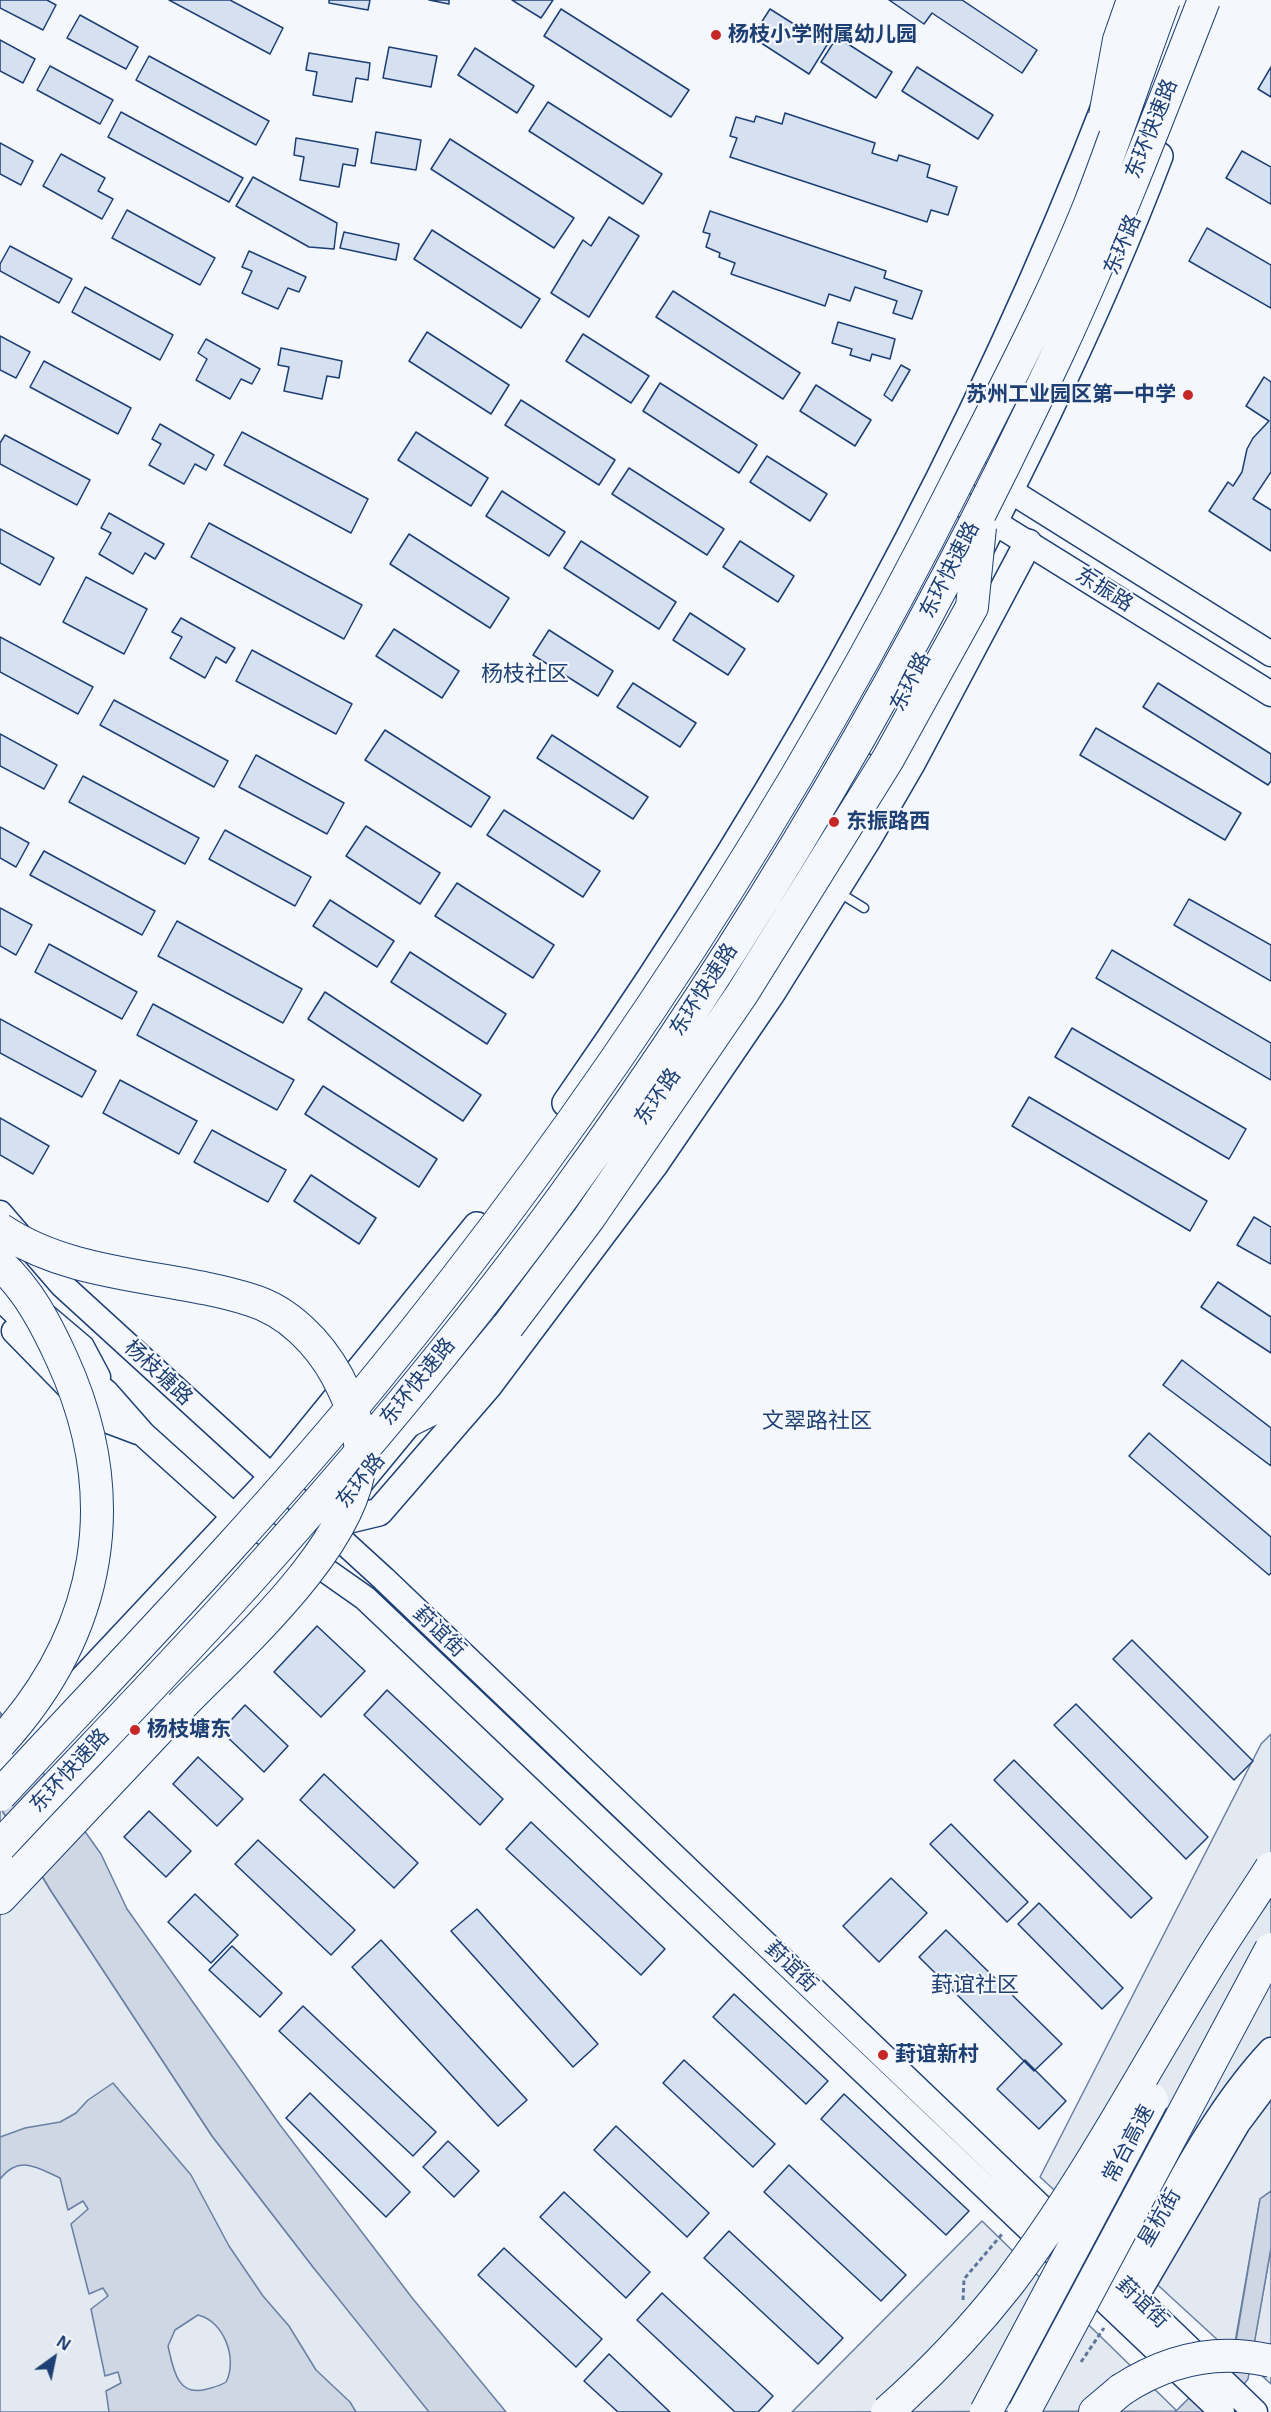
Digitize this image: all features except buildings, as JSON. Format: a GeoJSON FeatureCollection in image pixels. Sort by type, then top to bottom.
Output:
{"type":"FeatureCollection","features":[{"type":"Feature","properties":{"kind":"highway"},"geometry":{"type":"LineString","coordinates":[[1089,206],[1119,40],[1133,0]]}},
{"type":"Feature","properties":{"kind":"highway","name":"东环快速路"},"geometry":{"type":"LineString","coordinates":[[0,1795],[222,1556],[369,1388],[536,1174],[612,1066],[760,839],[910,574],[1031,335],[1089,206],[1164,0]]}},
{"type":"Feature","properties":{"kind":"highway","name":"东环快速路"},"geometry":{"type":"LineString","coordinates":[[6,1858],[396,1410],[563,1197],[716,972],[788,857],[940,592],[988,514],[1207,1]]}},
{"type":"Feature","properties":{"kind":"highway"},"geometry":{"type":"LineString","coordinates":[[411,1420],[444,1403],[508,1326],[589,1218],[736,1003],[817,876],[888,759],[972,607],[988,514]]}},
{"type":"Feature","properties":{"kind":"highway"},"geometry":{"type":"LineString","coordinates":[[0,1229],[47,1254],[94,1267],[236,1296],[262,1303],[274,1310],[309,1337],[334,1371],[355,1413],[361,1451],[359,1473],[351,1500],[333,1536],[308,1572],[0,1898]]}},
{"type":"Feature","properties":{"kind":"highway"},"geometry":{"type":"LineString","coordinates":[[0,1264],[27,1293],[47,1326],[72,1382],[89,1436],[97,1494],[95,1550],[90,1583],[79,1619],[44,1688],[21,1720],[15,1740]]}},
{"type":"Feature","properties":{"kind":"highway"},"geometry":{"type":"LineString","coordinates":[[887,2412],[957,2343],[1035,2247],[1113,2127],[1219,1948],[1271,1868]]}},
{"type":"Feature","properties":{"kind":"highway","name":"常台高速"},"geometry":{"type":"LineString","coordinates":[[986,2412],[1271,1877]]}},
{"type":"Feature","properties":{"kind":"highway","name":"常台高速"},"geometry":{"type":"LineString","coordinates":[[1024,2412],[1271,1949]]}},
{"type":"Feature","properties":{"kind":"highway"},"geometry":{"type":"LineString","coordinates":[[1095,2412],[1121,2390],[1152,2371],[1169,2365],[1206,2356],[1225,2355],[1271,2361]]}},
{"type":"Feature","properties":{"kind":"main road"},"geometry":{"type":"LineString","coordinates":[[0,1768],[15,1740],[272,1478],[482,1220],[599,1056],[751,820],[813,715],[935,489],[1054,233],[1146,0]]}},
{"type":"Feature","properties":{"kind":"main road","name":"东环路"},"geometry":{"type":"LineString","coordinates":[[6,1858],[73,1797],[301,1553],[411,1420],[579,1209],[734,985],[876,751],[988,514],[1009,490],[1074,357],[1145,191],[1207,1]]}},
{"type":"Feature","properties":{"kind":"main road","name":"东振路"},"geometry":{"type":"LineString","coordinates":[[951,458],[1009,490],[1271,654]]}},
{"type":"Feature","properties":{"kind":"main road","name":"东振路"},"geometry":{"type":"LineString","coordinates":[[935,489],[988,514],[1028,543],[1271,694]]}},
{"type":"Feature","properties":{"kind":"main road"},"geometry":{"type":"LineString","coordinates":[[324,1525],[379,1512],[488,1386],[654,1165],[770,995],[912,762],[1028,543]]}},
{"type":"Feature","properties":{"kind":"main road"},"geometry":{"type":"LineString","coordinates":[[876,751],[893,733],[918,724],[932,725]]}},
{"type":"Feature","properties":{"kind":"main road"},"geometry":{"type":"LineString","coordinates":[[809,863],[814,877],[835,890]]}},
{"type":"Feature","properties":{"kind":"main road","name":"杨枝塘路"},"geometry":{"type":"LineString","coordinates":[[0,1213],[62,1285],[324,1525]]}},
{"type":"Feature","properties":{"kind":"main road","name":"杨枝塘路"},"geometry":{"type":"LineString","coordinates":[[0,1288],[52,1320],[82,1347],[106,1392]]}},
{"type":"Feature","properties":{"kind":"main road","name":"杨枝塘路"},"geometry":{"type":"LineString","coordinates":[[0,1298],[106,1392],[143,1434],[235,1517],[301,1553]]}},
{"type":"Feature","properties":{"kind":"main road","name":"杨枝塘路"},"geometry":{"type":"LineString","coordinates":[[0,1317],[98,1417],[143,1434]]}},
{"type":"Feature","properties":{"kind":"main road","name":"葑谊街"},"geometry":{"type":"LineString","coordinates":[[324,1525],[392,1587],[1125,2297],[1202,2376],[1250,2408]]}},
{"type":"Feature","properties":{"kind":"main road","name":"葑谊街"},"geometry":{"type":"LineString","coordinates":[[301,1553],[365,1598],[1125,2297]]}},
{"type":"Feature","properties":{"kind":"main road","name":"星杭街"},"geometry":{"type":"LineString","coordinates":[[1125,2297],[1221,2112],[1250,2072],[1271,2050]]}},
{"type":"Feature","properties":{"kind":"main road","name":"星杭街"},"geometry":{"type":"LineString","coordinates":[[1125,2297],[1238,2122],[1271,2079]]}},
{"type":"Feature","properties":{"kind":"main road","name":"葑谊街"},"geometry":{"type":"LineString","coordinates":[[1202,2376],[1222,2412]]}},
{"type":"Feature","properties":{"kind":"lane"},"geometry":{"type":"LineString","coordinates":[[835,890],[864,908]]}},
{"type":"Feature","properties":{"kind":"path"},"geometry":{"type":"LineString","coordinates":[[1077,2369],[1125,2297]]}},
{"type":"Feature","properties":{"kind":"shaded area"},"geometry":{"type":"Polygon","coordinates":[[[0,1712],[101,1854],[127,1909],[280,2125],[413,2299],[506,2412],[429,2412],[212,2136],[51,1891],[0,1807],[0,1712]]]}},
{"type":"Feature","properties":{"kind":"shaded area"},"geometry":{"type":"Polygon","coordinates":[[[1271,1734],[1271,2191],[1260,2199],[1233,2354],[1040,2177],[1261,1744],[1271,1734]]]}},
{"type":"Feature","properties":{"kind":"shaded area"},"geometry":{"type":"Polygon","coordinates":[[[0,1807],[51,1891],[212,2136],[313,2267],[433,2412],[0,2412],[0,1807]]]}},
{"type":"Feature","properties":{"kind":"shaded area"},"geometry":{"type":"Polygon","coordinates":[[[113,2083],[191,2175],[229,2246],[263,2296],[289,2326],[316,2370],[350,2402],[356,2412],[109,2412],[106,2391],[121,2383],[118,2372],[105,2376],[91,2309],[108,2296],[103,2288],[89,2294],[71,2224],[88,2209],[83,2201],[68,2210],[60,2178],[35,2167],[21,2165],[14,2167],[0,2179],[0,2137],[25,2128],[60,2122],[76,2113],[88,2100],[113,2083]],[[198,2315],[175,2330],[168,2346],[178,2379],[189,2389],[197,2391],[226,2382],[229,2373],[229,2352],[226,2342],[215,2325],[198,2315]]]}},
{"type":"Feature","properties":{"kind":"shaded area"},"geometry":{"type":"Polygon","coordinates":[[[1271,2191],[1271,2248],[1248,2379],[1223,2412],[1175,2412],[1234,2353],[1260,2199],[1271,2191]]]}},
{"type":"Feature","properties":{"kind":"shaded area"},"geometry":{"type":"Polygon","coordinates":[[[982,2221],[1177,2411],[792,2412],[982,2221]]]}},
{"type":"Feature","properties":{"kind":"shaded area"},"geometry":{"type":"Polygon","coordinates":[[[1271,2248],[1271,2384],[1250,2365],[1271,2248]]]}},
{"type":"Feature","properties":{"kind":"place","name":"杨枝小学附属幼儿园"},"geometry":{"type":"Point","coordinates":[716,35]}},
{"type":"Feature","properties":{"kind":"place","name":"苏州工业园区第一中学"},"geometry":{"type":"Point","coordinates":[1188,395]}},
{"type":"Feature","properties":{"kind":"place","name":"东振路西"},"geometry":{"type":"Point","coordinates":[834,822]}},
{"type":"Feature","properties":{"kind":"place","name":"杨枝塘东"},"geometry":{"type":"Point","coordinates":[135,1730]}},
{"type":"Feature","properties":{"kind":"place","name":"葑谊新村"},"geometry":{"type":"Point","coordinates":[883,2055]}},
{"type":"Feature","properties":{"kind":"district","name":"杨枝社区"},"geometry":{"type":"Point","coordinates":[525,675]}},
{"type":"Feature","properties":{"kind":"district","name":"文翠路社区"},"geometry":{"type":"Point","coordinates":[817,1422]}},
{"type":"Feature","properties":{"kind":"district","name":"葑谊社区"},"geometry":{"type":"Point","coordinates":[975,1986]}}]}
